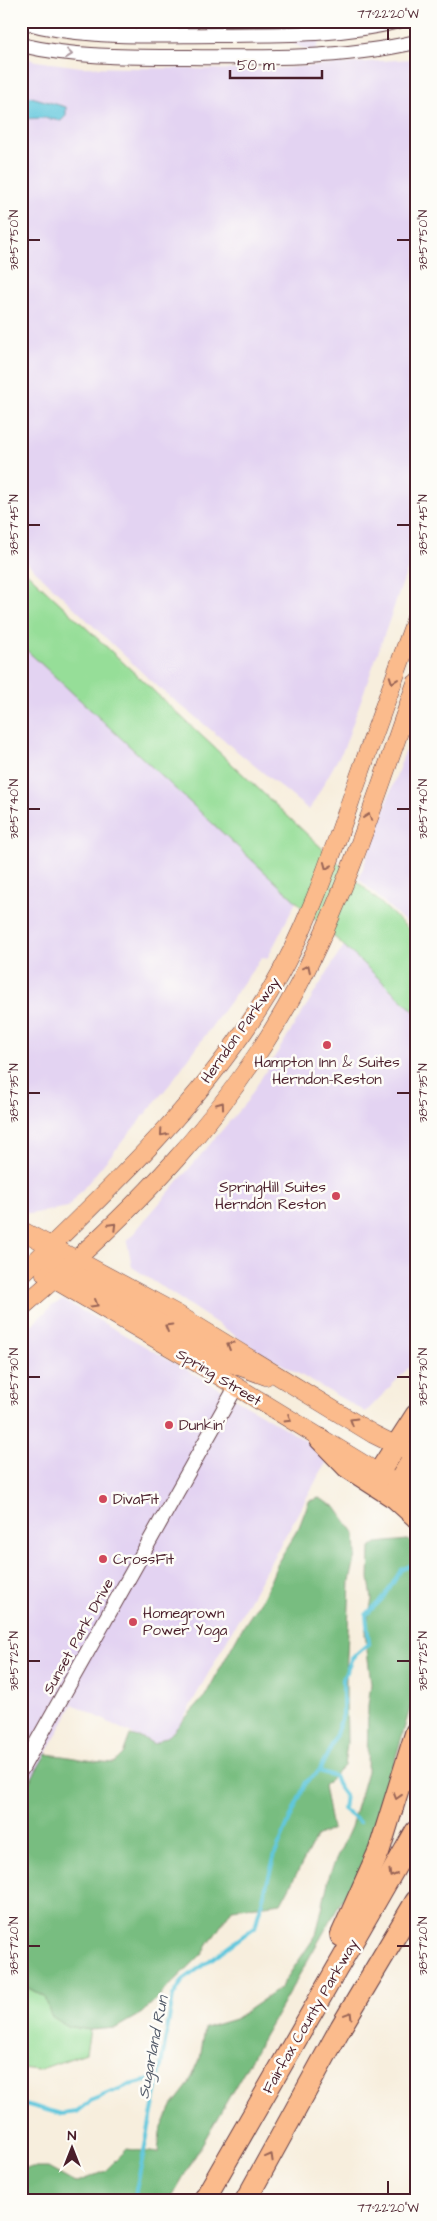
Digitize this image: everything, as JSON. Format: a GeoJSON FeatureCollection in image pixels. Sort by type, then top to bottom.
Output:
{"type":"FeatureCollection","features":[{"type":"Feature","properties":{"kind":"highway"},"geometry":{"type":"LineString","coordinates":[[378,1474],[416,1415]]}},
{"type":"Feature","properties":{"kind":"highway"},"geometry":{"type":"LineString","coordinates":[[320,1439],[347,1467],[395,1498],[416,1517]]}},
{"type":"Feature","properties":{"kind":"highway"},"geometry":{"type":"LineString","coordinates":[[397,1485],[415,1455]]}},
{"type":"Feature","properties":{"kind":"highway"},"geometry":{"type":"LineString","coordinates":[[308,2017],[339,1940],[379,1851],[416,1732]]}},
{"type":"Feature","properties":{"kind":"highway","name":"Fairfax County Parkway"},"geometry":{"type":"LineString","coordinates":[[204,2200],[416,1831]]}},
{"type":"Feature","properties":{"kind":"highway"},"geometry":{"type":"LineString","coordinates":[[246,2200],[341,2028],[414,1906]]}},
{"type":"Feature","properties":{"kind":"highway"},"geometry":{"type":"LineString","coordinates":[[196,2200],[219,2173]]}},
{"type":"Feature","properties":{"kind":"main road","name":"Herndon Parkway"},"geometry":{"type":"LineString","coordinates":[[33,1260],[133,1166],[168,1127],[214,1069],[269,992],[291,952],[330,858],[416,618]]}},
{"type":"Feature","properties":{"kind":"main road","name":"Herndon Parkway"},"geometry":{"type":"LineString","coordinates":[[21,1308],[117,1222],[187,1149],[238,1083],[272,1031],[300,980],[327,924],[363,832],[416,683]]}},
{"type":"Feature","properties":{"kind":"main road","name":"Spring Street"},"geometry":{"type":"LineString","coordinates":[[21,1230],[33,1260]]}},
{"type":"Feature","properties":{"kind":"main road","name":"Spring Street"},"geometry":{"type":"LineString","coordinates":[[33,1260],[65,1269],[218,1338],[302,1390],[415,1455]]}},
{"type":"Feature","properties":{"kind":"main road","name":"Spring Street"},"geometry":{"type":"LineString","coordinates":[[33,1260],[65,1269],[236,1387],[416,1496]]}},
{"type":"Feature","properties":{"kind":"street"},"geometry":{"type":"LineString","coordinates":[[21,21],[64,32],[99,35],[158,35],[336,32],[368,29],[399,21]]}},
{"type":"Feature","properties":{"kind":"street"},"geometry":{"type":"LineString","coordinates":[[21,45],[66,54],[92,56],[213,57],[358,53],[416,42]]}},
{"type":"Feature","properties":{"kind":"street","name":"Sunset Park Drive"},"geometry":{"type":"LineString","coordinates":[[21,1770],[236,1387]]}},
{"type":"Feature","properties":{"kind":"shaded area"},"geometry":{"type":"Polygon","coordinates":[[[245,21],[367,21],[323,26],[315,54],[245,21]]]}},
{"type":"Feature","properties":{"kind":"shaded area"},"geometry":{"type":"Polygon","coordinates":[[[21,57],[81,67],[254,70],[410,59],[416,81],[416,545],[344,748],[309,810],[151,681],[21,557],[21,57]]]}},
{"type":"Feature","properties":{"kind":"shaded area"},"geometry":{"type":"Polygon","coordinates":[[[21,644],[297,900],[267,959],[262,957],[170,1084],[68,1207],[30,1214],[21,1211],[21,644]]]}},
{"type":"Feature","properties":{"kind":"shaded area"},"geometry":{"type":"Polygon","coordinates":[[[416,721],[416,932],[359,879],[416,721]]]}},
{"type":"Feature","properties":{"kind":"shaded area"},"geometry":{"type":"Polygon","coordinates":[[[345,944],[416,1011],[416,1360],[366,1412],[260,1352],[132,1267],[127,1241],[247,1101],[345,944]]]}},
{"type":"Feature","properties":{"kind":"shaded area"},"geometry":{"type":"Polygon","coordinates":[[[63,1300],[208,1382],[316,1447],[327,1461],[165,1751],[73,1704],[21,1801],[21,1335],[53,1305],[63,1300]]]}},
{"type":"Feature","properties":{"kind":"green space"},"geometry":{"type":"Polygon","coordinates":[[[21,567],[416,936],[416,1013],[21,645],[21,567]]]}},
{"type":"Feature","properties":{"kind":"green space"},"geometry":{"type":"Polygon","coordinates":[[[319,1498],[336,1507],[355,1534],[356,1555],[350,1581],[346,1681],[347,1743],[344,1766],[324,1786],[332,1829],[316,1837],[281,1903],[232,1909],[202,1954],[142,2013],[116,2028],[90,2030],[67,2026],[51,2016],[45,1997],[21,1984],[21,1796],[46,1754],[114,1763],[123,1754],[130,1735],[143,1738],[154,1744],[170,1735],[205,1696],[241,1630],[265,1594],[278,1562],[299,1527],[309,1501],[319,1498]]]}},
{"type":"Feature","properties":{"kind":"green space"},"geometry":{"type":"Polygon","coordinates":[[[408,1540],[416,1545],[416,1688],[367,1857],[170,2200],[21,2200],[21,2168],[48,2168],[75,2183],[105,2171],[127,2149],[158,2153],[160,2132],[172,2106],[189,2084],[200,2059],[205,2028],[235,2019],[280,1988],[316,1935],[330,1873],[351,1827],[367,1771],[368,1705],[371,1684],[365,1633],[372,1599],[369,1578],[370,1548],[376,1543],[408,1540]]]}},
{"type":"Feature","properties":{"kind":"green space"},"geometry":{"type":"Polygon","coordinates":[[[21,1984],[45,1997],[67,2026],[90,2030],[86,2053],[38,2070],[21,2068],[21,1984]]]}},
{"type":"Feature","properties":{"kind":"water"},"geometry":{"type":"Polygon","coordinates":[[[21,94],[66,107],[66,116],[61,121],[45,118],[21,119],[21,94]]]}},
{"type":"Feature","properties":{"kind":"waterway","name":"Sugarland Run"},"geometry":{"type":"LineString","coordinates":[[134,2200],[159,2078],[173,1996],[183,1980],[255,1927],[275,1854],[306,1782],[319,1771],[333,1743],[343,1714],[343,1679],[352,1658],[369,1643],[366,1615],[385,1596],[401,1570],[416,1563]]}},
{"type":"Feature","properties":{"kind":"waterway"},"geometry":{"type":"LineString","coordinates":[[319,1771],[334,1776],[345,1795],[343,1809],[360,1822]]}},
{"type":"Feature","properties":{"kind":"waterway"},"geometry":{"type":"LineString","coordinates":[[21,2103],[61,2114],[77,2112],[92,2100],[129,2085],[159,2078]]}},
{"type":"Feature","properties":{"kind":"place","name":"Hampton Inn & Suites Herndon-Reston"},"geometry":{"type":"Point","coordinates":[327,1045]}},
{"type":"Feature","properties":{"kind":"place","name":"SpringHill Suites Herndon Reston"},"geometry":{"type":"Point","coordinates":[336,1196]}},
{"type":"Feature","properties":{"kind":"place","name":"Dunkin'"},"geometry":{"type":"Point","coordinates":[169,1425]}},
{"type":"Feature","properties":{"kind":"place","name":"DivaFit"},"geometry":{"type":"Point","coordinates":[103,1499]}},
{"type":"Feature","properties":{"kind":"place","name":"CrossFit"},"geometry":{"type":"Point","coordinates":[103,1559]}},
{"type":"Feature","properties":{"kind":"place","name":"Homegrown Power Yoga"},"geometry":{"type":"Point","coordinates":[133,1622]}}]}
